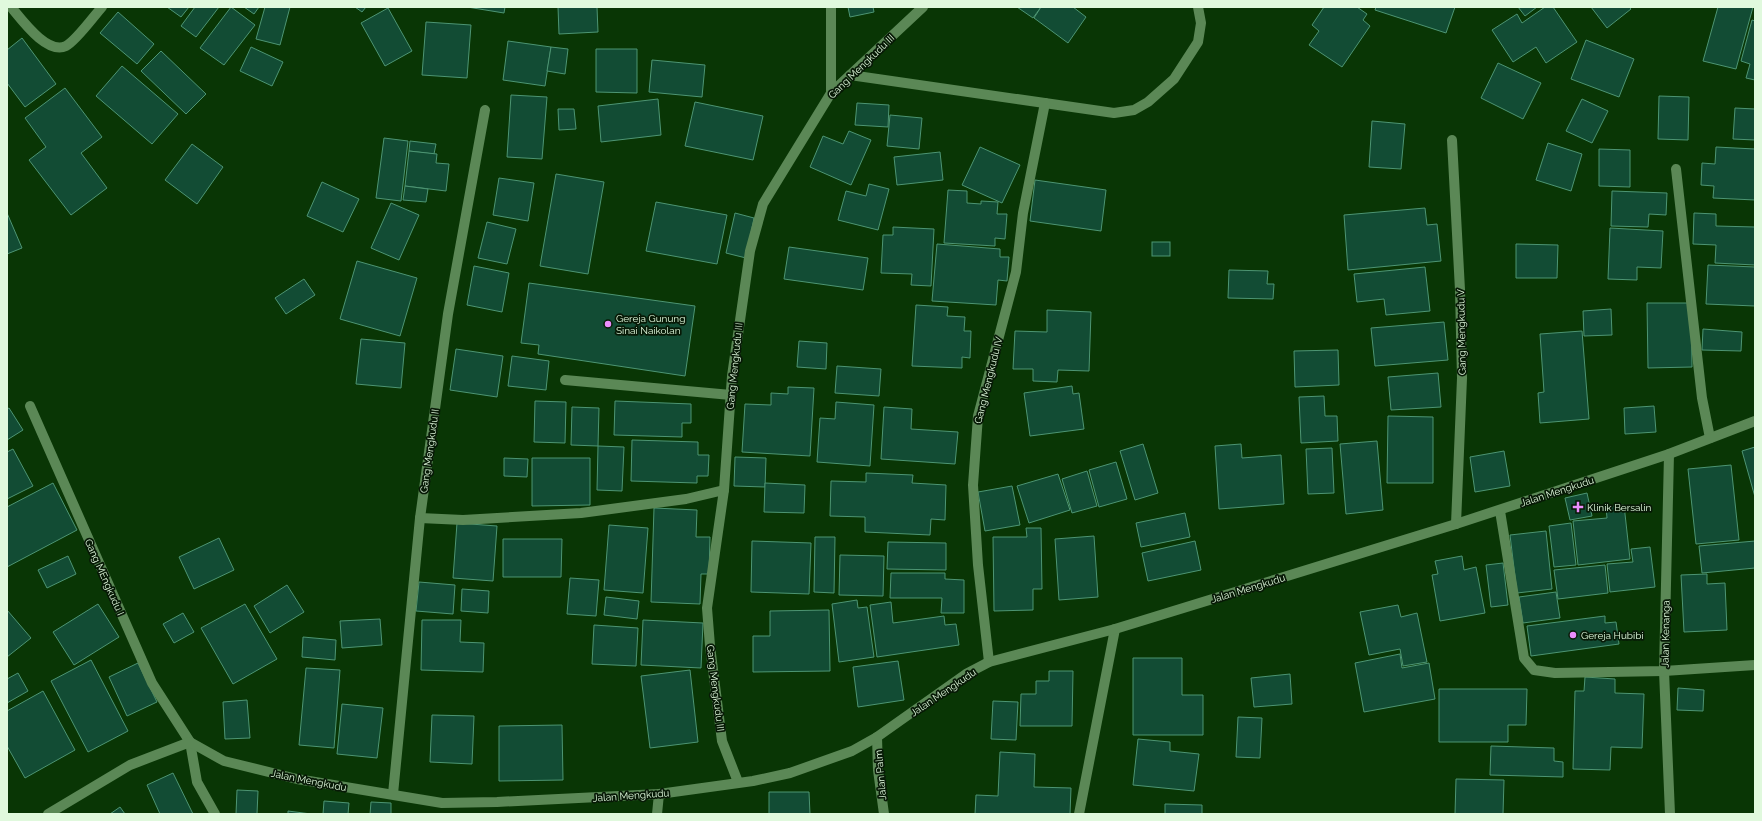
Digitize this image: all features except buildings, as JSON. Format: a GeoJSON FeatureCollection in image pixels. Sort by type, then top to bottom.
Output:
{"type":"FeatureCollection","features":[{"type":"Feature","properties":{"kind":"street"},"geometry":{"type":"LineString","coordinates":[[11,7],[27,26],[46,43],[53,47],[60,47],[71,42],[102,7]]}},
{"type":"Feature","properties":{"kind":"street"},"geometry":{"type":"LineString","coordinates":[[831,7],[831,93]]}},
{"type":"Feature","properties":{"kind":"street","name":"Gang Mengkudu III"},"geometry":{"type":"LineString","coordinates":[[738,782],[722,741],[710,646],[707,608],[724,490],[731,395],[742,292],[750,251],[763,204],[831,93],[923,7]]}},
{"type":"Feature","properties":{"kind":"street"},"geometry":{"type":"LineString","coordinates":[[850,75],[1114,113],[1134,110],[1148,102],[1174,79],[1198,42],[1201,23],[1198,7]]}},
{"type":"Feature","properties":{"kind":"street","name":"Gang Mengkudu IV"},"geometry":{"type":"LineString","coordinates":[[989,662],[978,565],[973,485],[978,416],[1016,272],[1023,214],[1045,103]]}},
{"type":"Feature","properties":{"kind":"street","name":"Gang Mengkudu II"},"geometry":{"type":"LineString","coordinates":[[393,794],[420,518],[448,314],[485,110]]}},
{"type":"Feature","properties":{"kind":"street","name":"Gang Mengkudu V"},"geometry":{"type":"LineString","coordinates":[[1452,140],[1460,290],[1462,378],[1456,524]]}},
{"type":"Feature","properties":{"kind":"street"},"geometry":{"type":"LineString","coordinates":[[1676,170],[1702,398],[1710,438]]}},
{"type":"Feature","properties":{"kind":"street"},"geometry":{"type":"LineString","coordinates":[[565,380],[731,395]]}},
{"type":"Feature","properties":{"kind":"street","name":"Gang MEngkudu I"},"geometry":{"type":"LineString","coordinates":[[30,406],[152,683],[190,742]]}},
{"type":"Feature","properties":{"kind":"street","name":"Jalan Mengkudu"},"geometry":{"type":"LineString","coordinates":[[190,742],[224,761],[297,779],[442,802],[497,802],[659,794],[753,781],[790,773],[852,751],[877,737],[966,674],[989,662],[1115,629],[1456,524],[1669,454],[1755,421]]}},
{"type":"Feature","properties":{"kind":"street","name":"Jalan Kenanga"},"geometry":{"type":"LineString","coordinates":[[1669,454],[1664,671],[1670,814]]}},
{"type":"Feature","properties":{"kind":"street"},"geometry":{"type":"LineString","coordinates":[[420,518],[463,520],[581,512],[686,499],[724,490]]}},
{"type":"Feature","properties":{"kind":"street"},"geometry":{"type":"LineString","coordinates":[[1500,510],[1524,658],[1534,670],[1555,673],[1664,671],[1755,665]]}},
{"type":"Feature","properties":{"kind":"street"},"geometry":{"type":"LineString","coordinates":[[1079,814],[1115,629]]}},
{"type":"Feature","properties":{"kind":"street","name":"Jalan Palm"},"geometry":{"type":"LineString","coordinates":[[877,737],[878,770],[884,814]]}},
{"type":"Feature","properties":{"kind":"street"},"geometry":{"type":"LineString","coordinates":[[48,814],[130,765],[190,742],[197,782],[215,814]]}},
{"type":"Feature","properties":{"kind":"street"},"geometry":{"type":"LineString","coordinates":[[657,814],[659,794]]}},
{"type":"Feature","properties":{"kind":"place","name":"Gereja Gunung Sinai Naikolan"},"geometry":{"type":"Point","coordinates":[608,324]}},
{"type":"Feature","properties":{"kind":"place","name":"Klinik Bersalin"},"geometry":{"type":"Point","coordinates":[1578,507]}},
{"type":"Feature","properties":{"kind":"place","name":"Gereja Hubibi"},"geometry":{"type":"Point","coordinates":[1573,635]}}]}
